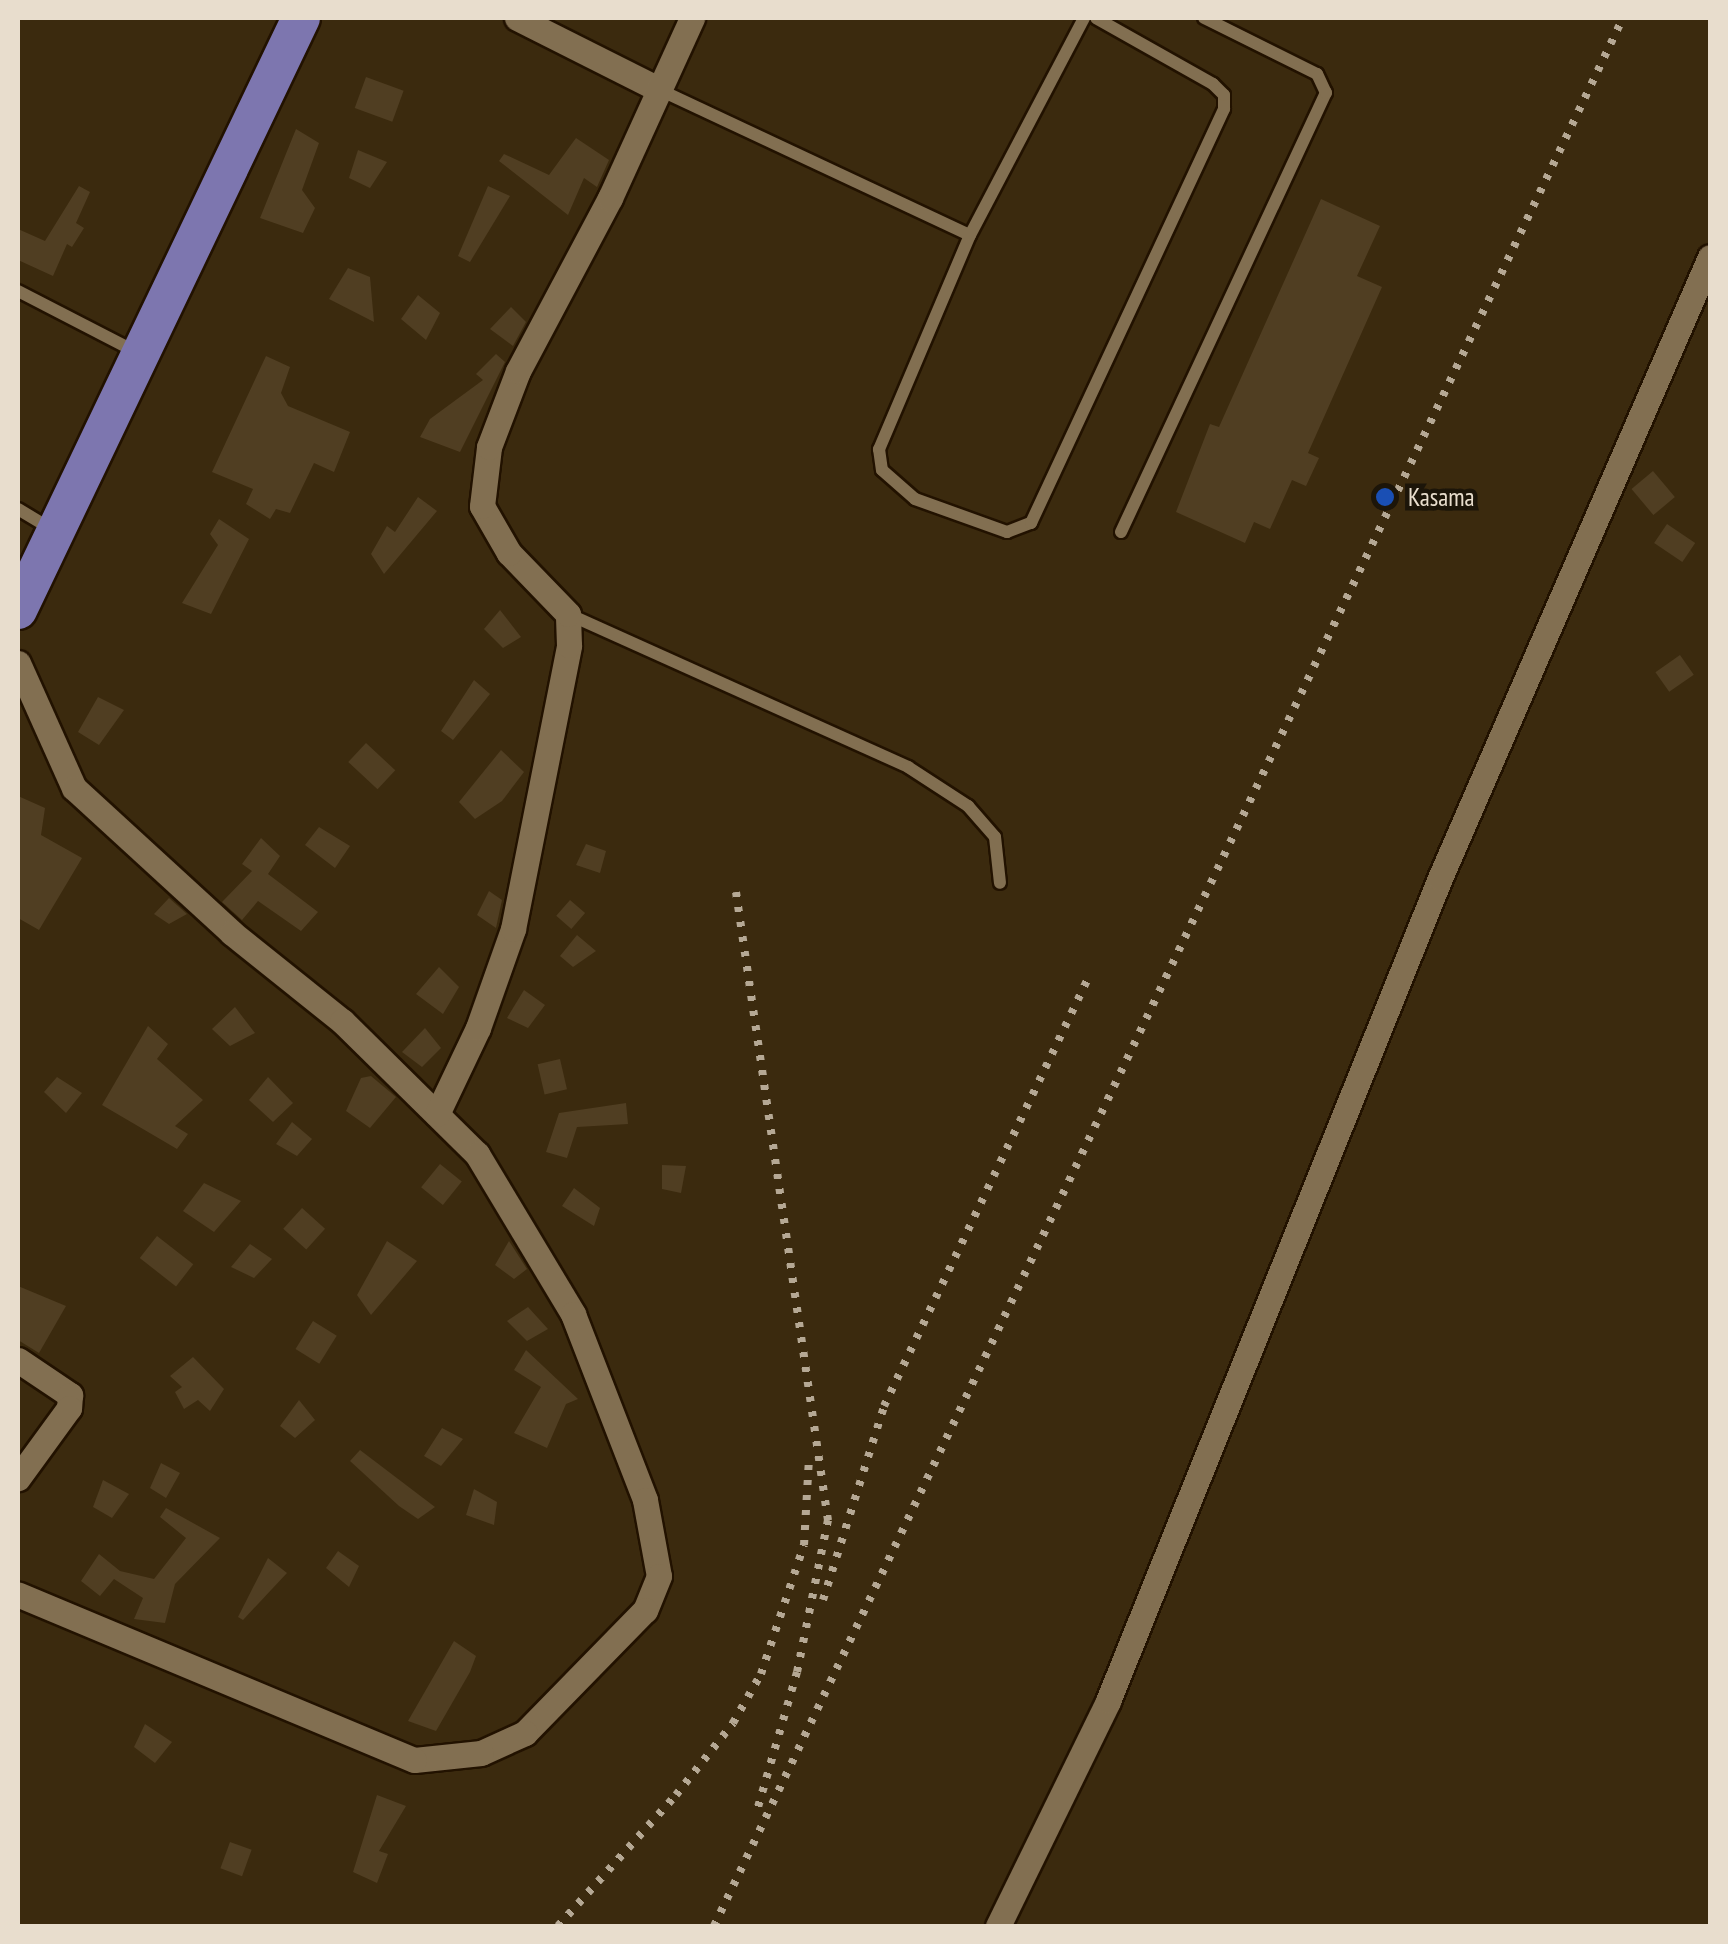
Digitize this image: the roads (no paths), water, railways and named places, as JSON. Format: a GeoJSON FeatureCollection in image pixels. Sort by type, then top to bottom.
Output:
{"type":"FeatureCollection","features":[{"type":"Feature","properties":{"kind":"main road"},"geometry":{"type":"LineString","coordinates":[[18,610],[300,18]]}},
{"type":"Feature","properties":{"kind":"street"},"geometry":{"type":"LineString","coordinates":[[517,18],[660,90]]}},
{"type":"Feature","properties":{"kind":"street"},"geometry":{"type":"LineString","coordinates":[[436,1114],[478,1028],[513,930],[539,779],[561,706],[568,614],[509,553],[482,506],[489,447],[518,371],[660,90],[692,18]]}},
{"type":"Feature","properties":{"kind":"street"},"geometry":{"type":"LineString","coordinates":[[998,1926],[1108,1701],[1440,878],[1710,257]]}},
{"type":"Feature","properties":{"kind":"street"},"geometry":{"type":"LineString","coordinates":[[18,663],[74,788],[232,933],[342,1021],[478,1154],[574,1314],[655,1535],[660,1576],[645,1610],[525,1734],[481,1753],[414,1760],[18,1594]]}},
{"type":"Feature","properties":{"kind":"street"},"geometry":{"type":"LineString","coordinates":[[18,1360],[70,1395],[68,1408],[18,1478]]}},
{"type":"Feature","properties":{"kind":"lane"},"geometry":{"type":"LineString","coordinates":[[1084,18],[970,235],[886,421],[880,460],[882,470],[914,499],[1019,532],[1031,522],[1224,110],[1224,95],[1213,84],[1096,18]]}},
{"type":"Feature","properties":{"kind":"lane"},"geometry":{"type":"LineString","coordinates":[[1121,532],[1326,94],[1317,74],[1204,18]]}},
{"type":"Feature","properties":{"kind":"lane"},"geometry":{"type":"LineString","coordinates":[[660,90],[970,235]]}},
{"type":"Feature","properties":{"kind":"lane"},"geometry":{"type":"LineString","coordinates":[[18,291],[140,354]]}},
{"type":"Feature","properties":{"kind":"lane"},"geometry":{"type":"LineString","coordinates":[[18,509],[55,531]]}},
{"type":"Feature","properties":{"kind":"lane"},"geometry":{"type":"LineString","coordinates":[[568,614],[908,767],[968,806],[995,838],[1000,883]]}},
{"type":"Feature","properties":{"kind":"railway"},"geometry":{"type":"LineString","coordinates":[[714,1926],[1623,18]]}},
{"type":"Feature","properties":{"kind":"railway"},"geometry":{"type":"LineString","coordinates":[[736,892],[828,1520],[797,1672],[756,1814]]}},
{"type":"Feature","properties":{"kind":"railway"},"geometry":{"type":"LineString","coordinates":[[823,1600],[884,1406],[1089,976]]}},
{"type":"Feature","properties":{"kind":"railway"},"geometry":{"type":"LineString","coordinates":[[558,1926],[676,1795],[733,1723],[761,1674],[804,1545],[809,1458]]}},
{"type":"Feature","properties":{"kind":"place","name":"Kasama"},"geometry":{"type":"Point","coordinates":[1385,497]}}]}
